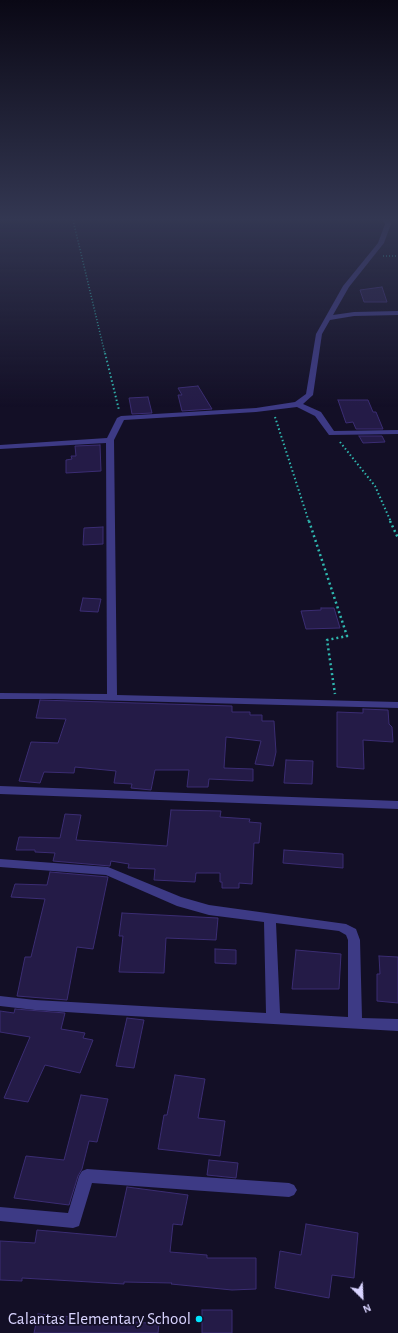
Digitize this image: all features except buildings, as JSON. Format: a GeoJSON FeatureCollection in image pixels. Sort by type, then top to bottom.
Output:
{"type":"FeatureCollection","features":[{"type":"Feature","properties":{"kind":"street"},"geometry":{"type":"LineString","coordinates":[[112,697],[110,440],[120,418],[256,410],[298,404],[309,396],[319,334],[349,282]]}},
{"type":"Feature","properties":{"kind":"street"},"geometry":{"type":"LineString","coordinates":[[328,318],[354,314],[398,313]]}},
{"type":"Feature","properties":{"kind":"street"},"geometry":{"type":"LineString","coordinates":[[298,404],[318,414],[332,433],[398,432]]}},
{"type":"Feature","properties":{"kind":"street"},"geometry":{"type":"LineString","coordinates":[[0,446],[110,440]]}},
{"type":"Feature","properties":{"kind":"street"},"geometry":{"type":"LineString","coordinates":[[0,696],[112,697],[398,705]]}},
{"type":"Feature","properties":{"kind":"street"},"geometry":{"type":"LineString","coordinates":[[0,790],[346,804],[398,804]]}},
{"type":"Feature","properties":{"kind":"street"},"geometry":{"type":"LineString","coordinates":[[0,863],[108,871],[177,901],[209,910],[342,927],[351,932],[354,940],[355,1023]]}},
{"type":"Feature","properties":{"kind":"street"},"geometry":{"type":"LineString","coordinates":[[270,918],[273,1018]]}},
{"type":"Feature","properties":{"kind":"street"},"geometry":{"type":"LineString","coordinates":[[0,1001],[58,1007],[398,1025]]}},
{"type":"Feature","properties":{"kind":"street"},"geometry":{"type":"LineString","coordinates":[[0,1214],[73,1221],[87,1176],[289,1190]]}},
{"type":"Feature","properties":{"kind":"path"},"geometry":{"type":"LineString","coordinates":[[88,282],[120,418]]}},
{"type":"Feature","properties":{"kind":"path"},"geometry":{"type":"LineString","coordinates":[[256,410],[275,417],[347,636],[327,640],[337,703]]}},
{"type":"Feature","properties":{"kind":"path"},"geometry":{"type":"LineString","coordinates":[[332,433],[375,486],[398,538]]}},
{"type":"Feature","properties":{"kind":"place","name":"Calantas Elementary School"},"geometry":{"type":"Point","coordinates":[199,1319]}}]}
